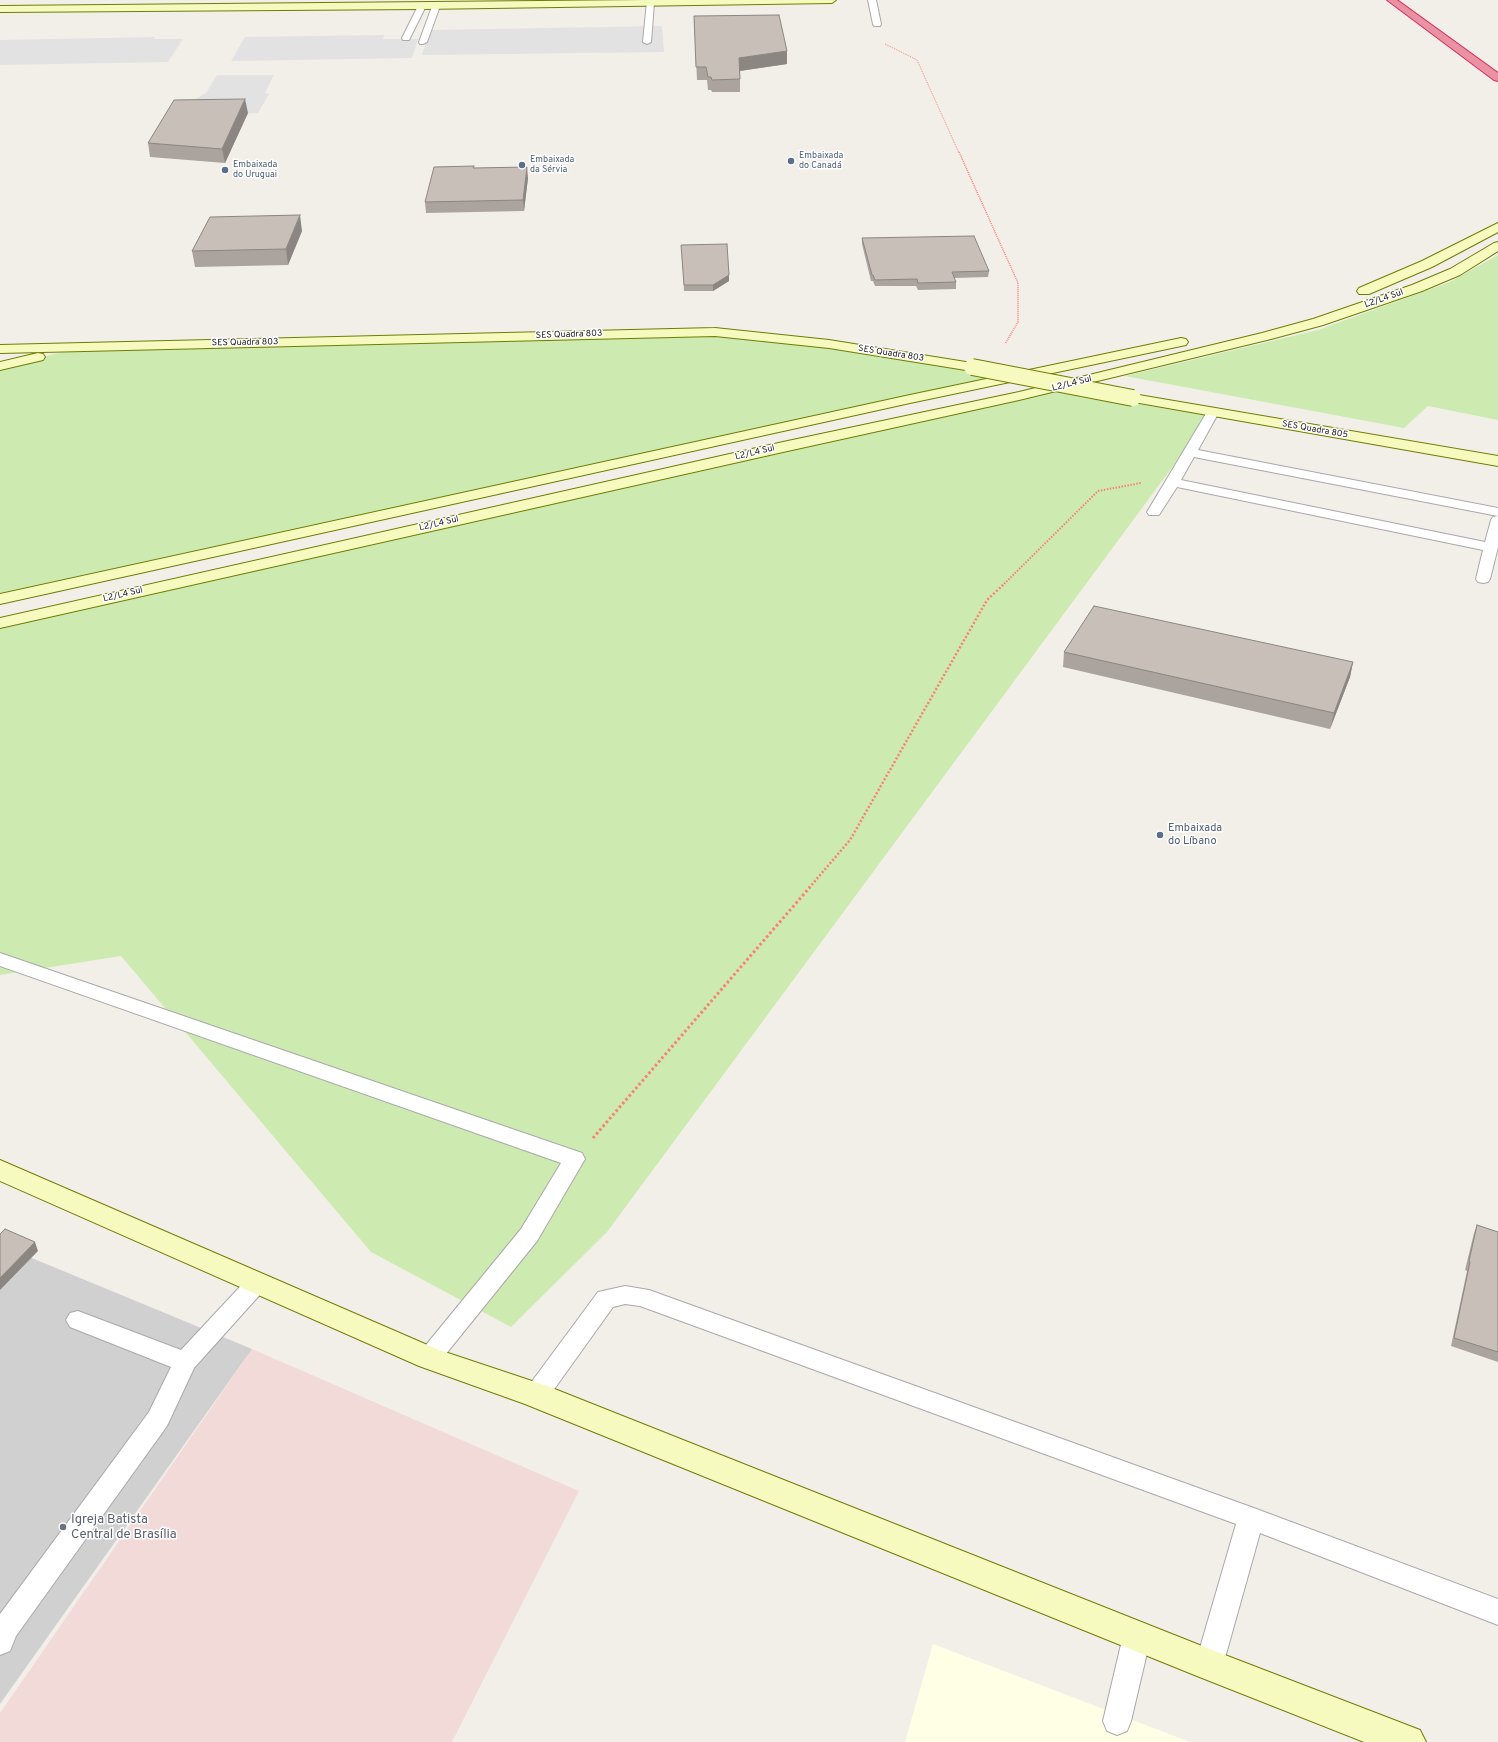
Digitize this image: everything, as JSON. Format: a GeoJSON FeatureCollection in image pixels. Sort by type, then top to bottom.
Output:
{"type":"FeatureCollection","features":[{"type":"Feature","properties":{"kind":"highway"},"geometry":{"type":"LineString","coordinates":[[1391,0],[1498,78]]}},
{"type":"Feature","properties":{"kind":"street"},"geometry":{"type":"LineString","coordinates":[[0,9],[436,6],[832,0]]}},
{"type":"Feature","properties":{"kind":"street","name":"L2/L4 Sul"},"geometry":{"type":"LineString","coordinates":[[1321,306],[1351,297],[1390,282],[1498,227]]}},
{"type":"Feature","properties":{"kind":"street","name":"L2/L4 Sul"},"geometry":{"type":"LineString","coordinates":[[0,623],[783,447],[1019,396],[1266,336],[1318,322],[1417,288],[1455,272],[1498,246]]}},
{"type":"Feature","properties":{"kind":"street","name":"L2/L4 Sul"},"geometry":{"type":"LineString","coordinates":[[0,599],[910,399],[1228,332],[1306,310]]}},
{"type":"Feature","properties":{"kind":"street","name":"SES Quadra 803"},"geometry":{"type":"LineString","coordinates":[[0,349],[715,332],[828,344],[972,367],[1133,398]]}},
{"type":"Feature","properties":{"kind":"street"},"geometry":{"type":"LineString","coordinates":[[0,366],[88,346]]}},
{"type":"Feature","properties":{"kind":"street"},"geometry":{"type":"LineString","coordinates":[[0,358],[18,348]]}},
{"type":"Feature","properties":{"kind":"street","name":"SES Quadra 805"},"geometry":{"type":"LineString","coordinates":[[1133,398],[1498,461]]}},
{"type":"Feature","properties":{"kind":"street"},"geometry":{"type":"LineString","coordinates":[[0,1170],[429,1358],[536,1395],[1209,1665],[1408,1742]]}},
{"type":"Feature","properties":{"kind":"lane"},"geometry":{"type":"LineString","coordinates":[[872,0],[877,24]]}},
{"type":"Feature","properties":{"kind":"lane"},"geometry":{"type":"LineString","coordinates":[[647,42],[650,3]]}},
{"type":"Feature","properties":{"kind":"lane"},"geometry":{"type":"LineString","coordinates":[[406,38],[422,6]]}},
{"type":"Feature","properties":{"kind":"lane"},"geometry":{"type":"LineString","coordinates":[[423,42],[436,6]]}},
{"type":"Feature","properties":{"kind":"lane"},"geometry":{"type":"LineString","coordinates":[[1154,512],[1174,482],[1213,412]]}},
{"type":"Feature","properties":{"kind":"lane"},"geometry":{"type":"LineString","coordinates":[[1190,452],[1498,512]]}},
{"type":"Feature","properties":{"kind":"lane"},"geometry":{"type":"LineString","coordinates":[[1174,482],[1491,547]]}},
{"type":"Feature","properties":{"kind":"lane"},"geometry":{"type":"LineString","coordinates":[[1483,579],[1498,520]]}},
{"type":"Feature","properties":{"kind":"lane"},"geometry":{"type":"LineString","coordinates":[[0,959],[574,1159],[529,1235],[429,1358]]}},
{"type":"Feature","properties":{"kind":"lane"},"geometry":{"type":"LineString","coordinates":[[0,1642],[6,1628],[158,1419],[185,1362],[256,1283]]}},
{"type":"Feature","properties":{"kind":"lane"},"geometry":{"type":"LineString","coordinates":[[536,1395],[606,1299],[625,1295],[641,1297],[1250,1518],[1498,1612]]}},
{"type":"Feature","properties":{"kind":"lane"},"geometry":{"type":"LineString","coordinates":[[78,1320],[185,1362]]}},
{"type":"Feature","properties":{"kind":"lane"},"geometry":{"type":"LineString","coordinates":[[1209,1665],[1250,1518]]}},
{"type":"Feature","properties":{"kind":"lane"},"geometry":{"type":"LineString","coordinates":[[1117,1721],[1137,1636]]}},
{"type":"Feature","properties":{"kind":"path"},"geometry":{"type":"LineString","coordinates":[[885,44],[917,60],[1018,283],[1018,322],[1005,345],[972,367]]}},
{"type":"Feature","properties":{"kind":"path"},"geometry":{"type":"LineString","coordinates":[[574,1159],[850,840],[987,600],[1098,490],[1161,479],[1174,482]]}},
{"type":"Feature","properties":{"kind":"shaded area"},"geometry":{"type":"Polygon","coordinates":[[[662,26],[664,52],[422,55],[430,30],[662,26]]]}},
{"type":"Feature","properties":{"kind":"shaded area"},"geometry":{"type":"Polygon","coordinates":[[[384,35],[383,39],[418,39],[412,58],[231,61],[245,37],[384,35]]]}},
{"type":"Feature","properties":{"kind":"shaded area"},"geometry":{"type":"Polygon","coordinates":[[[155,37],[154,39],[183,39],[168,62],[0,65],[0,40],[155,37]]]}},
{"type":"Feature","properties":{"kind":"shaded area"},"geometry":{"type":"Polygon","coordinates":[[[217,75],[274,75],[265,93],[269,94],[258,113],[239,114],[183,106],[206,93],[217,75]]]}},
{"type":"Feature","properties":{"kind":"shaded area","name":"Igreja Batista Central de Brasília"},"geometry":{"type":"Polygon","coordinates":[[[10,1249],[252,1349],[0,1704],[0,1259],[10,1249]]]}},
{"type":"Feature","properties":{"kind":"shaded area"},"geometry":{"type":"Polygon","coordinates":[[[252,1349],[579,1491],[452,1742],[0,1742],[0,1713],[252,1349]]]}},
{"type":"Feature","properties":{"kind":"shaded area"},"geometry":{"type":"Polygon","coordinates":[[[933,1644],[1190,1742],[905,1742],[933,1644]]]}},
{"type":"Feature","properties":{"kind":"green space"},"geometry":{"type":"Polygon","coordinates":[[[1498,255],[1498,420],[1428,406],[1404,428],[1125,376],[1318,330],[1450,282],[1498,255]]]}},
{"type":"Feature","properties":{"kind":"green space"},"geometry":{"type":"Polygon","coordinates":[[[715,332],[972,367],[999,380],[0,599],[0,367],[88,346],[715,332]]]}},
{"type":"Feature","properties":{"kind":"green space"},"geometry":{"type":"Polygon","coordinates":[[[1059,387],[1213,412],[607,1232],[511,1327],[371,1252],[121,956],[0,975],[0,623],[1059,387]]]}},
{"type":"Feature","properties":{"kind":"building"},"geometry":{"type":"Polygon","coordinates":[[[779,15],[787,51],[739,58],[740,79],[712,80],[711,77],[708,77],[706,67],[696,67],[694,16],[779,15]]]}},
{"type":"Feature","properties":{"kind":"building"},"geometry":{"type":"Polygon","coordinates":[[[245,99],[222,149],[148,143],[174,100],[245,99]]]}},
{"type":"Feature","properties":{"kind":"building"},"geometry":{"type":"Polygon","coordinates":[[[474,166],[473,168],[527,167],[523,200],[425,202],[434,167],[474,166]]]}},
{"type":"Feature","properties":{"kind":"building"},"geometry":{"type":"Polygon","coordinates":[[[300,215],[286,249],[192,251],[210,217],[300,215]]]}},
{"type":"Feature","properties":{"kind":"building"},"geometry":{"type":"Polygon","coordinates":[[[974,236],[989,271],[952,272],[956,282],[918,283],[917,279],[875,280],[872,275],[862,238],[974,236]]]}},
{"type":"Feature","properties":{"kind":"building"},"geometry":{"type":"Polygon","coordinates":[[[727,244],[729,275],[713,285],[684,285],[681,245],[727,244]]]}},
{"type":"Feature","properties":{"kind":"building"},"geometry":{"type":"Polygon","coordinates":[[[1094,606],[1353,662],[1334,713],[1064,652],[1094,606]]]}},
{"type":"Feature","properties":{"kind":"building"},"geometry":{"type":"Polygon","coordinates":[[[1477,1225],[1498,1232],[1498,1352],[1454,1338],[1477,1225]]]}},
{"type":"Feature","properties":{"kind":"building"},"geometry":{"type":"Polygon","coordinates":[[[5,1229],[35,1242],[0,1278],[0,1234],[5,1229]]]}},
{"type":"Feature","properties":{"kind":"place","name":"Embaixada do Canadá"},"geometry":{"type":"Point","coordinates":[791,161]}},
{"type":"Feature","properties":{"kind":"place","name":"Embaixada da Sérvia"},"geometry":{"type":"Point","coordinates":[522,165]}},
{"type":"Feature","properties":{"kind":"place","name":"Embaixada do Uruguai"},"geometry":{"type":"Point","coordinates":[225,170]}},
{"type":"Feature","properties":{"kind":"place","name":"Embaixada do Líbano"},"geometry":{"type":"Point","coordinates":[1160,835]}},
{"type":"Feature","properties":{"kind":"place","name":"Igreja Batista Central de Brasília"},"geometry":{"type":"Point","coordinates":[63,1527]}}]}
